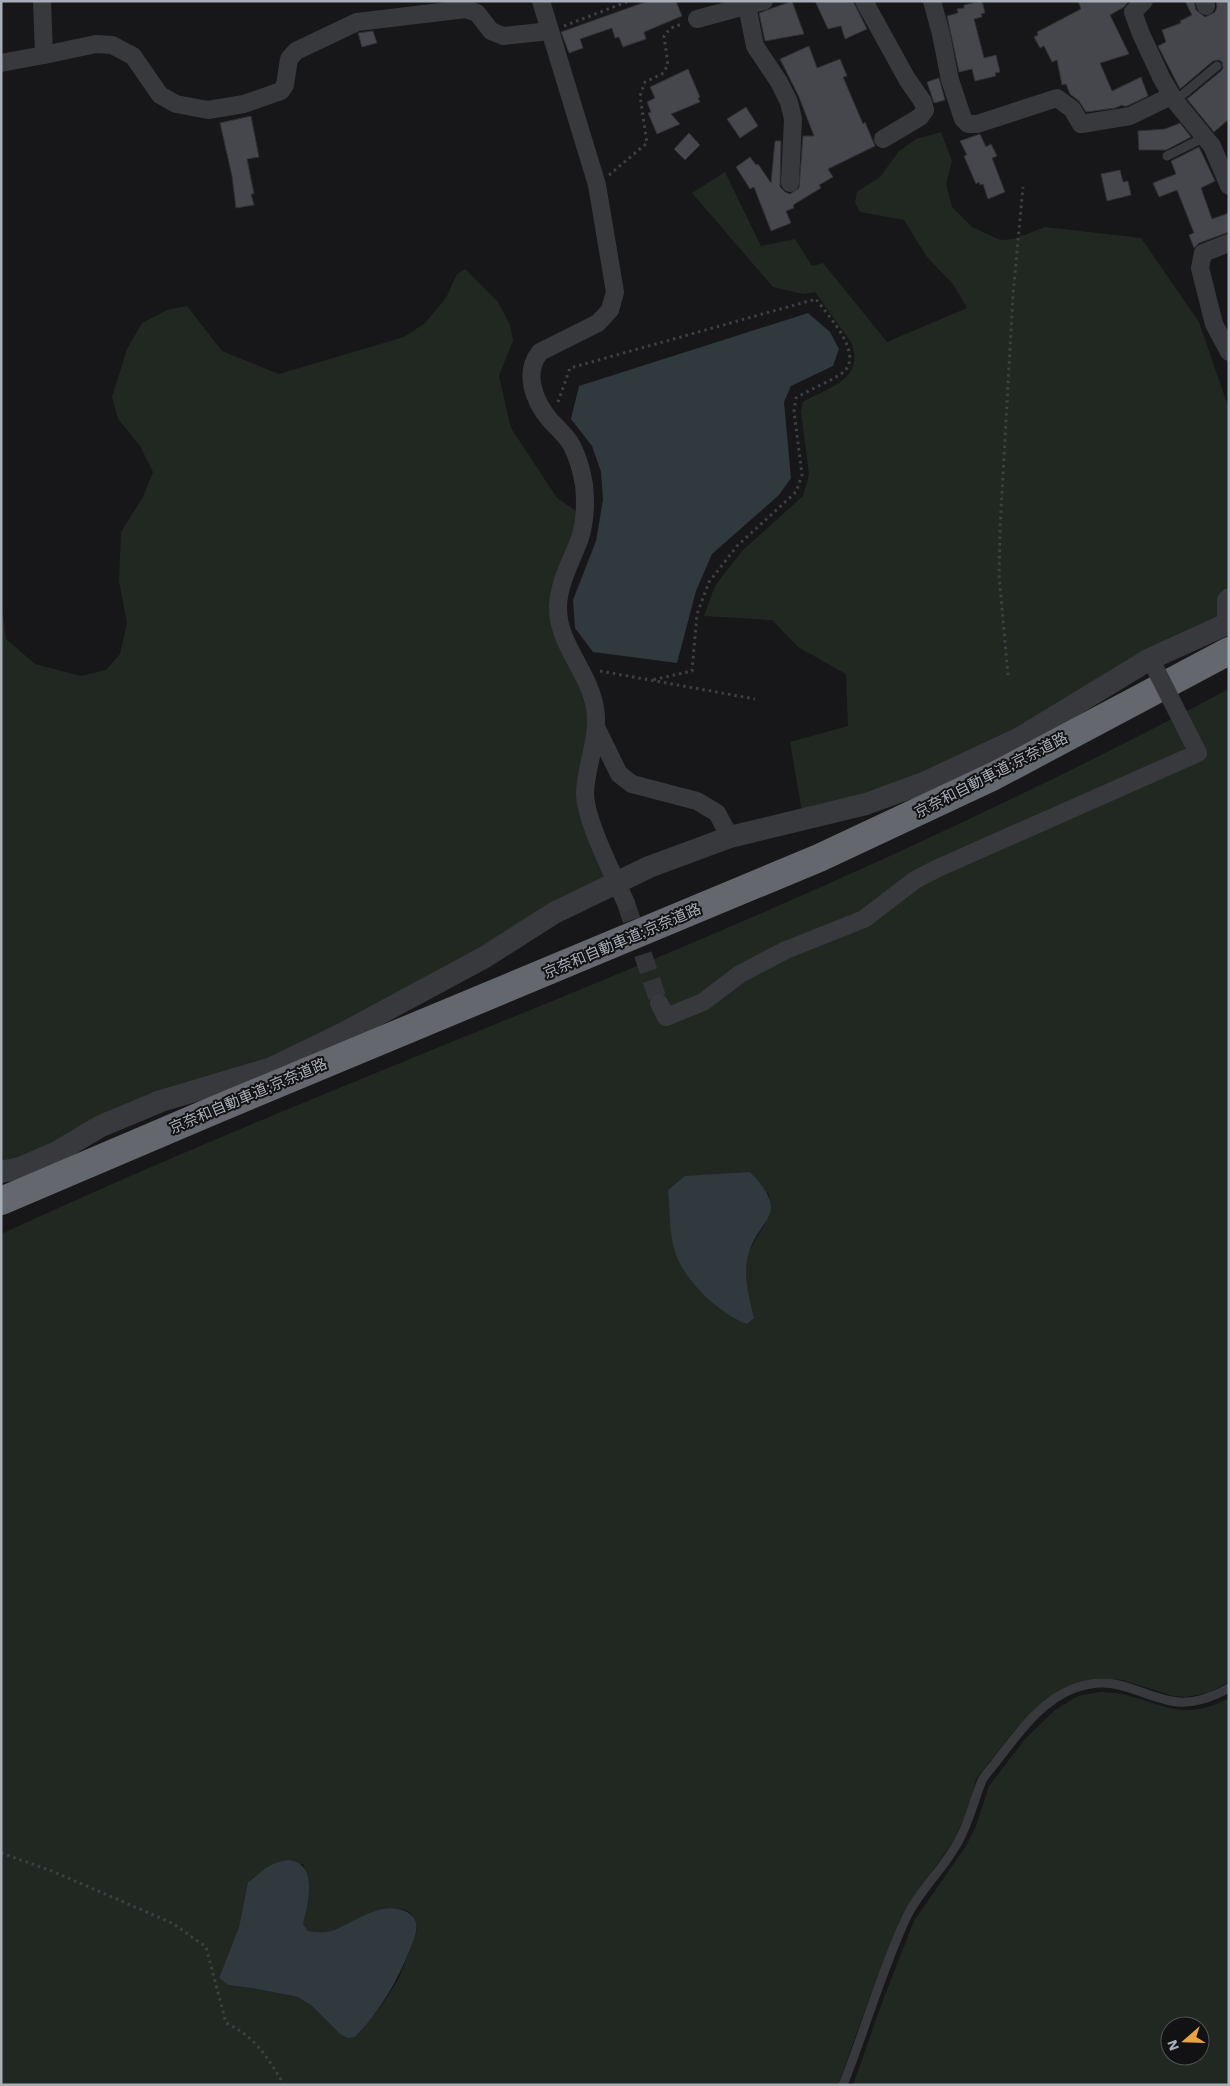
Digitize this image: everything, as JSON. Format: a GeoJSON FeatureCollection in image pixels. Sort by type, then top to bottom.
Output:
{"type":"FeatureCollection","features":[{"type":"Feature","properties":{"kind":"highway","name":"京奈和自動車道;京奈道路"},"geometry":{"type":"LineString","coordinates":[[1,1201],[819,858],[994,776],[1229,651]]}},
{"type":"Feature","properties":{"kind":"highway","name":"京奈和自動車道;京奈道路"},"geometry":{"type":"LineString","coordinates":[[1,1215],[231,1114],[663,936],[848,855],[1110,732],[1229,670]]}},
{"type":"Feature","properties":{"kind":"street"},"geometry":{"type":"LineString","coordinates":[[42,1],[44,55]]}},
{"type":"Feature","properties":{"kind":"street"},"geometry":{"type":"LineString","coordinates":[[541,1],[597,185],[615,292],[614,302],[610,310],[598,323],[540,352],[535,358],[531,377],[533,391],[551,422],[571,444],[579,465],[584,487],[585,502],[580,535],[560,593],[558,616],[565,642],[575,656],[595,707],[596,729],[585,795],[589,816],[621,893]]}},
{"type":"Feature","properties":{"kind":"street"},"geometry":{"type":"LineString","coordinates":[[697,19],[764,1]]}},
{"type":"Feature","properties":{"kind":"street"},"geometry":{"type":"LineString","coordinates":[[864,1],[906,79],[923,102],[926,110],[920,117],[883,139]]}},
{"type":"Feature","properties":{"kind":"street"},"geometry":{"type":"LineString","coordinates":[[932,1],[950,80],[963,119],[968,124],[977,124],[1057,98],[1072,109],[1081,124],[1130,116],[1173,98]]}},
{"type":"Feature","properties":{"kind":"street"},"geometry":{"type":"LineString","coordinates":[[1144,1],[1133,12],[1141,34],[1173,98],[1212,146],[1229,186]]}},
{"type":"Feature","properties":{"kind":"street"},"geometry":{"type":"LineString","coordinates":[[746,6],[755,46],[779,82],[789,102],[792,118],[790,183]]}},
{"type":"Feature","properties":{"kind":"street"},"geometry":{"type":"LineString","coordinates":[[1,63],[96,44],[112,45],[133,56],[160,95],[176,104],[208,110],[244,104],[281,91],[285,84],[290,59],[296,51],[357,22],[466,10],[477,13],[491,31],[504,36],[550,31]]}},
{"type":"Feature","properties":{"kind":"street"},"geometry":{"type":"LineString","coordinates":[[1229,243],[1203,253],[1200,268],[1214,324],[1229,352]]}},
{"type":"Feature","properties":{"kind":"street"},"geometry":{"type":"LineString","coordinates":[[1,1172],[27,1165],[56,1152],[101,1126],[161,1101],[272,1068],[342,1034],[485,957],[554,913],[621,893],[649,867],[730,837],[866,804],[926,782],[1020,738],[1152,663],[1227,624],[1226,600],[1229,597]]}},
{"type":"Feature","properties":{"kind":"street"},"geometry":{"type":"LineString","coordinates":[[659,1003],[666,1017],[703,1002],[740,974],[786,950],[864,920],[915,880],[1198,753],[1152,663]]}},
{"type":"Feature","properties":{"kind":"street"},"geometry":{"type":"LineString","coordinates":[[596,729],[619,774],[632,784],[697,801],[717,813],[730,837]]}},
{"type":"Feature","properties":{"kind":"lane"},"geometry":{"type":"LineString","coordinates":[[1173,98],[1218,66]]}},
{"type":"Feature","properties":{"kind":"lane"},"geometry":{"type":"LineString","coordinates":[[1168,156],[1205,137]]}},
{"type":"Feature","properties":{"kind":"lane"},"geometry":{"type":"LineString","coordinates":[[843,2085],[907,1916],[958,1842],[970,1816],[981,1782],[1019,1733],[1049,1703],[1064,1693],[1087,1685],[1100,1683],[1122,1685],[1172,1701],[1186,1702],[1210,1697],[1229,1688]]}},
{"type":"Feature","properties":{"kind":"path"},"geometry":{"type":"LineString","coordinates":[[550,31],[629,1]]}},
{"type":"Feature","properties":{"kind":"path"},"geometry":{"type":"LineString","coordinates":[[597,185],[647,143],[640,96],[645,82],[662,74],[668,65],[664,36],[671,28],[697,19]]}},
{"type":"Feature","properties":{"kind":"path"},"geometry":{"type":"LineString","coordinates":[[1008,675],[999,575],[1000,529],[1013,295],[1023,187]]}},
{"type":"Feature","properties":{"kind":"path"},"geometry":{"type":"LineString","coordinates":[[551,422],[570,368],[816,299],[850,350],[850,362],[844,372],[796,398],[794,411],[802,475],[796,492],[737,546],[709,582],[697,614],[692,670],[652,680]]}},
{"type":"Feature","properties":{"kind":"path"},"geometry":{"type":"LineString","coordinates":[[586,680],[598,671],[754,699]]}},
{"type":"Feature","properties":{"kind":"path"},"geometry":{"type":"LineString","coordinates":[[1,1853],[52,1871],[172,1923],[206,1947],[226,2023],[238,2029],[266,2054],[284,2085]]}},
{"type":"Feature","properties":{"kind":"shaded area"},"geometry":{"type":"Polygon","coordinates":[[[941,132],[952,161],[946,184],[952,207],[972,227],[1000,240],[1014,239],[1045,227],[1141,238],[1199,322],[1229,409],[1229,615],[1016,732],[923,775],[802,812],[790,742],[848,726],[846,674],[798,647],[772,620],[704,616],[715,586],[742,551],[803,496],[809,475],[801,411],[803,402],[842,381],[849,374],[853,365],[854,355],[851,342],[815,292],[803,294],[773,287],[692,193],[725,172],[761,246],[795,239],[812,266],[823,263],[887,342],[967,308],[953,284],[927,257],[904,220],[860,212],[855,203],[857,192],[880,177],[899,151],[916,139],[941,132]]]}},
{"type":"Feature","properties":{"kind":"shaded area"},"geometry":{"type":"Polygon","coordinates":[[[465,269],[498,302],[510,325],[513,340],[499,376],[511,428],[557,498],[576,511],[573,534],[556,580],[569,660],[588,709],[589,729],[580,769],[606,871],[604,882],[481,951],[269,1061],[1,1165],[1,601],[6,639],[35,664],[81,676],[106,670],[120,654],[127,623],[119,581],[121,532],[143,497],[153,472],[140,446],[118,419],[112,397],[127,349],[142,323],[167,310],[187,306],[222,351],[279,374],[404,337],[425,323],[446,298],[457,274],[465,269]]]}},
{"type":"Feature","properties":{"kind":"shaded area"},"geometry":{"type":"Polygon","coordinates":[[[808,313],[830,332],[839,349],[833,366],[791,386],[784,402],[791,478],[779,495],[712,554],[696,591],[677,663],[593,652],[575,628],[573,600],[596,541],[603,500],[601,472],[592,446],[571,419],[579,386],[808,313]]]}},
{"type":"Feature","properties":{"kind":"shaded area"},"geometry":{"type":"Polygon","coordinates":[[[1229,689],[1229,1682],[1208,1693],[1186,1697],[1173,1696],[1123,1680],[1099,1678],[1086,1680],[1062,1689],[1046,1699],[1015,1730],[976,1779],[971,1801],[954,1840],[902,1914],[838,2085],[1,2085],[1,1234],[86,1195],[259,1121],[760,914],[963,822],[1229,689]],[[768,1192],[684,1270],[754,1318],[749,1297],[746,1267],[750,1251],[770,1211],[768,1192]],[[303,1864],[264,1871],[248,1882],[239,1927],[219,1978],[228,1985],[298,1997],[312,2006],[341,2035],[355,2037],[382,2005],[399,1978],[417,1930],[414,1917],[406,1910],[394,1909],[366,1916],[331,1931],[308,1931],[302,1924],[308,1894],[306,1872],[303,1864]]]}},
{"type":"Feature","properties":{"kind":"shaded area"},"geometry":{"type":"Polygon","coordinates":[[[750,1172],[763,1187],[770,1199],[771,1209],[751,1246],[747,1261],[747,1282],[754,1318],[747,1324],[736,1319],[713,1303],[684,1271],[672,1241],[668,1190],[685,1176],[750,1172]]]}},
{"type":"Feature","properties":{"kind":"shaded area"},"geometry":{"type":"Polygon","coordinates":[[[1100,1692],[1118,1693],[1163,1706],[1193,1710],[1210,1706],[1229,1698],[1229,2085],[853,2085],[883,2000],[914,1921],[966,1846],[976,1826],[989,1786],[1025,1739],[1055,1710],[1078,1696],[1100,1692]]]}},
{"type":"Feature","properties":{"kind":"shaded area"},"geometry":{"type":"Polygon","coordinates":[[[288,1860],[298,1863],[304,1868],[308,1876],[309,1895],[303,1924],[308,1931],[331,1931],[368,1914],[388,1908],[407,1912],[415,1919],[415,1934],[399,1973],[387,1996],[355,2037],[348,2038],[341,2035],[312,2006],[298,1997],[228,1985],[219,1978],[239,1927],[248,1882],[271,1865],[288,1860]]]}},
{"type":"Feature","properties":{"kind":"building"},"geometry":{"type":"Polygon","coordinates":[[[648,1],[676,1],[682,16],[644,32],[646,39],[623,47],[619,37],[615,38],[612,28],[580,39],[583,48],[569,53],[561,32],[648,1]]]}},
{"type":"Feature","properties":{"kind":"building"},"geometry":{"type":"Polygon","coordinates":[[[792,1],[804,34],[765,41],[759,13],[792,1]]]}},
{"type":"Feature","properties":{"kind":"building"},"geometry":{"type":"Polygon","coordinates":[[[815,1],[853,1],[867,29],[845,39],[841,26],[828,29],[815,1]]]}},
{"type":"Feature","properties":{"kind":"building"},"geometry":{"type":"Polygon","coordinates":[[[982,1],[985,13],[981,14],[982,17],[974,19],[984,58],[996,55],[1000,72],[995,73],[996,76],[975,81],[972,69],[959,72],[947,16],[958,13],[957,9],[964,8],[964,5],[982,1]]]}},
{"type":"Feature","properties":{"kind":"building"},"geometry":{"type":"Polygon","coordinates":[[[1078,1],[1129,1],[1124,7],[1110,15],[1129,54],[1100,63],[1112,91],[1141,77],[1148,96],[1127,106],[1122,105],[1115,108],[1086,112],[1079,101],[1070,94],[1066,84],[1062,85],[1057,60],[1052,62],[1044,46],[1040,48],[1034,37],[1038,35],[1037,32],[1081,9],[1078,1]]]}},
{"type":"Feature","properties":{"kind":"building"},"geometry":{"type":"Polygon","coordinates":[[[1185,1],[1194,1],[1196,10],[1205,17],[1215,12],[1217,7],[1216,1],[1229,1],[1229,119],[1214,132],[1187,99],[1221,71],[1223,68],[1222,62],[1219,60],[1213,61],[1180,89],[1158,46],[1166,42],[1162,30],[1181,23],[1180,21],[1192,15],[1185,1]]]}},
{"type":"Feature","properties":{"kind":"building"},"geometry":{"type":"Polygon","coordinates":[[[373,31],[377,43],[362,47],[358,33],[373,31]]]}},
{"type":"Feature","properties":{"kind":"building"},"geometry":{"type":"Polygon","coordinates":[[[809,46],[817,68],[840,59],[847,76],[843,77],[863,124],[865,122],[875,146],[828,169],[833,177],[819,185],[821,188],[793,205],[794,208],[786,211],[791,223],[771,231],[754,187],[750,189],[736,167],[750,157],[756,165],[758,164],[771,183],[775,141],[781,141],[780,187],[790,194],[799,188],[803,136],[814,136],[799,97],[780,59],[809,46]]]}},
{"type":"Feature","properties":{"kind":"building"},"geometry":{"type":"Polygon","coordinates":[[[688,69],[700,97],[698,98],[700,102],[671,114],[680,124],[657,134],[648,113],[651,112],[647,102],[655,98],[650,87],[688,69]]]}},
{"type":"Feature","properties":{"kind":"building"},"geometry":{"type":"Polygon","coordinates":[[[939,78],[945,100],[934,103],[927,82],[939,78]]]}},
{"type":"Feature","properties":{"kind":"building"},"geometry":{"type":"Polygon","coordinates":[[[746,107],[758,126],[740,138],[727,119],[746,107]]]}},
{"type":"Feature","properties":{"kind":"building"},"geometry":{"type":"Polygon","coordinates":[[[251,116],[259,157],[247,159],[254,194],[251,194],[254,205],[236,208],[232,176],[220,123],[251,116]]]}},
{"type":"Feature","properties":{"kind":"building"},"geometry":{"type":"Polygon","coordinates":[[[1180,123],[1191,137],[1166,150],[1139,150],[1138,131],[1165,129],[1180,123]]]}},
{"type":"Feature","properties":{"kind":"building"},"geometry":{"type":"Polygon","coordinates":[[[689,133],[700,145],[685,160],[674,149],[689,133]]]}},
{"type":"Feature","properties":{"kind":"building"},"geometry":{"type":"Polygon","coordinates":[[[980,134],[986,147],[991,144],[997,156],[992,158],[1005,192],[988,199],[983,184],[980,185],[979,182],[976,184],[964,156],[967,155],[960,141],[980,134]]]}},
{"type":"Feature","properties":{"kind":"building"},"geometry":{"type":"Polygon","coordinates":[[[1199,147],[1215,181],[1201,188],[1212,219],[1229,213],[1229,232],[1199,243],[1194,248],[1189,235],[1194,233],[1177,190],[1159,197],[1153,183],[1176,174],[1171,161],[1199,147]]]}},
{"type":"Feature","properties":{"kind":"building"},"geometry":{"type":"Polygon","coordinates":[[[1120,170],[1123,182],[1128,181],[1131,195],[1107,201],[1101,174],[1120,170]]]}},
{"type":"Feature","properties":{"kind":"tunnel"},"geometry":{"type":"LineString","coordinates":[[626,903],[659,1003]]}}]}
